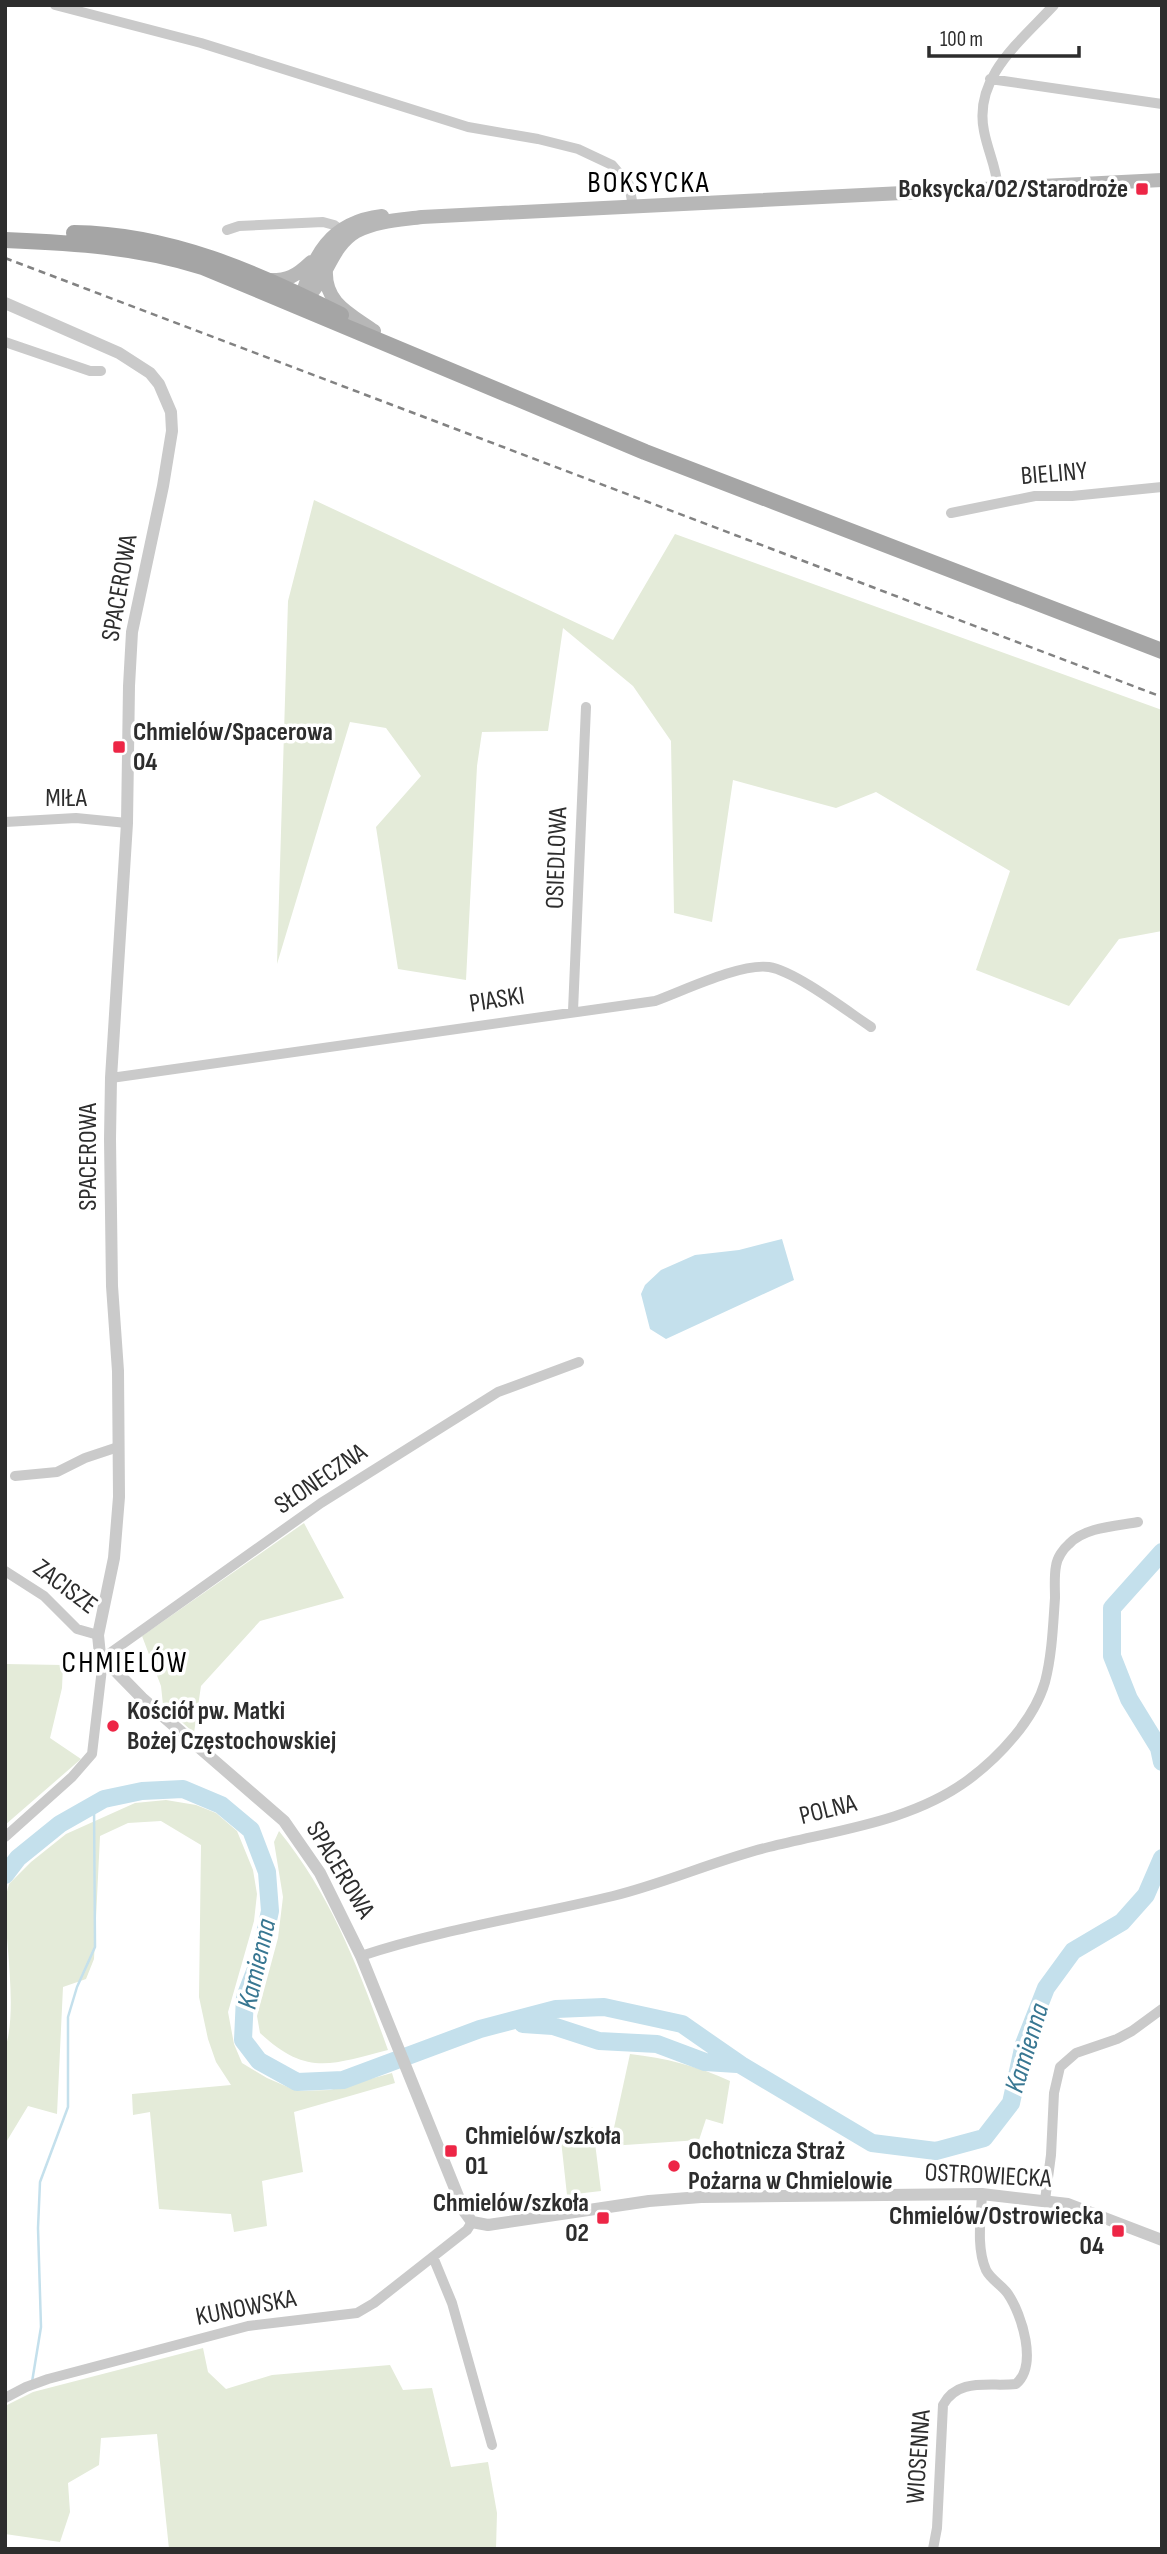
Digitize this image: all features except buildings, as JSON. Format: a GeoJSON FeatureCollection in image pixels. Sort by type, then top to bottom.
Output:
{"type":"FeatureCollection","features":[{"type":"Feature","properties":{"kind":"main road"},"geometry":{"type":"LineString","coordinates":[[266,280],[287,280],[331,258],[345,233],[422,217],[1162,180]]}},
{"type":"Feature","properties":{"kind":"main road"},"geometry":{"type":"LineString","coordinates":[[5,239],[54,233],[82,233],[149,240],[197,253],[266,280],[302,301],[452,371],[645,453],[1162,651]]}},
{"type":"Feature","properties":{"kind":"main road"},"geometry":{"type":"LineString","coordinates":[[5,239],[78,243],[160,255],[203,267],[302,301],[374,331],[452,371]]}},
{"type":"Feature","properties":{"kind":"main road"},"geometry":{"type":"LineString","coordinates":[[302,301],[308,274],[322,263]]}},
{"type":"Feature","properties":{"kind":"main road"},"geometry":{"type":"LineString","coordinates":[[322,263],[331,297],[374,331]]}},
{"type":"Feature","properties":{"kind":"street"},"geometry":{"type":"LineString","coordinates":[[55,5],[201,43],[468,127],[578,149],[612,165],[629,185],[633,206]]}},
{"type":"Feature","properties":{"kind":"street"},"geometry":{"type":"LineString","coordinates":[[998,188],[982,113],[990,79],[998,66],[1054,5]]}},
{"type":"Feature","properties":{"kind":"street"},"geometry":{"type":"LineString","coordinates":[[990,79],[1162,104]]}},
{"type":"Feature","properties":{"kind":"street"},"geometry":{"type":"LineString","coordinates":[[227,230],[239,226],[323,222],[345,233]]}},
{"type":"Feature","properties":{"kind":"street","name":"SPACEROWA"},"geometry":{"type":"LineString","coordinates":[[5,303],[135,363],[150,373],[159,384],[171,412],[170,452],[132,632],[127,823],[111,1078],[111,1240],[118,1371],[119,1497],[114,1558],[98,1635],[100,1655],[142,1698],[284,1821],[320,1872],[362,1956],[464,2211],[472,2222]]}},
{"type":"Feature","properties":{"kind":"street"},"geometry":{"type":"LineString","coordinates":[[5,342],[90,371],[101,371]]}},
{"type":"Feature","properties":{"kind":"street","name":"BIELINY"},"geometry":{"type":"LineString","coordinates":[[951,513],[1035,496],[1072,496],[1162,487]]}},
{"type":"Feature","properties":{"kind":"street","name":"OSIEDLOWA"},"geometry":{"type":"LineString","coordinates":[[573,1011],[586,707]]}},
{"type":"Feature","properties":{"kind":"street","name":"MIŁA"},"geometry":{"type":"LineString","coordinates":[[5,822],[76,818],[127,823]]}},
{"type":"Feature","properties":{"kind":"street","name":"PIASKI"},"geometry":{"type":"LineString","coordinates":[[111,1078],[655,1001],[722,976],[757,967],[771,967],[788,973],[871,1027]]}},
{"type":"Feature","properties":{"kind":"street","name":"SŁONECZNA"},"geometry":{"type":"LineString","coordinates":[[103,1660],[321,1503],[498,1392],[579,1362]]}},
{"type":"Feature","properties":{"kind":"street"},"geometry":{"type":"LineString","coordinates":[[15,1476],[57,1472],[118,1447]]}},
{"type":"Feature","properties":{"kind":"street","name":"POLNA"},"geometry":{"type":"LineString","coordinates":[[362,1956],[516,1916],[621,1894],[768,1847],[879,1821],[950,1792],[972,1778],[999,1752],[1030,1715],[1040,1695],[1051,1647],[1056,1566],[1064,1549],[1071,1541],[1094,1531],[1138,1522]]}},
{"type":"Feature","properties":{"kind":"street","name":"ZACISZE"},"geometry":{"type":"LineString","coordinates":[[5,1571],[44,1596],[77,1629],[98,1635]]}},
{"type":"Feature","properties":{"kind":"street"},"geometry":{"type":"LineString","coordinates":[[5,1837],[72,1777],[92,1754],[103,1660]]}},
{"type":"Feature","properties":{"kind":"street"},"geometry":{"type":"LineString","coordinates":[[1045,2200],[1051,2155],[1054,2093],[1060,2067],[1076,2053],[1132,2031],[1162,2009]]}},
{"type":"Feature","properties":{"kind":"street","name":"OSTROWIECKA"},"geometry":{"type":"LineString","coordinates":[[472,2222],[488,2225],[649,2201],[701,2197],[982,2194],[1045,2200],[1086,2210],[1162,2240]]}},
{"type":"Feature","properties":{"kind":"street","name":"WIOSENNA"},"geometry":{"type":"LineString","coordinates":[[933,2549],[937,2528],[943,2405],[948,2395],[961,2386],[1016,2384],[1026,2372],[1027,2347],[1018,2319],[1007,2292],[986,2271],[981,2253],[982,2194]]}},
{"type":"Feature","properties":{"kind":"street","name":"KUNOWSKA"},"geometry":{"type":"LineString","coordinates":[[5,2398],[31,2385],[248,2326],[357,2313],[433,2257],[467,2230],[472,2222]]}},
{"type":"Feature","properties":{"kind":"street"},"geometry":{"type":"LineString","coordinates":[[433,2257],[452,2303],[492,2445]]}},
{"type":"Feature","properties":{"kind":"green space"},"geometry":{"type":"Polygon","coordinates":[[[314,500],[613,640],[675,534],[1162,710],[1162,931],[1119,939],[1069,1006],[976,970],[1010,871],[876,792],[836,808],[733,780],[712,922],[674,913],[671,741],[633,686],[563,628],[548,731],[482,732],[477,766],[466,980],[398,969],[376,827],[421,776],[386,728],[350,722],[277,964],[288,601],[314,500]]]}},
{"type":"Feature","properties":{"kind":"green space"},"geometry":{"type":"Polygon","coordinates":[[[304,1523],[344,1598],[260,1621],[201,1686],[194,1733],[163,1705],[161,1686],[142,1636],[304,1523]]]}},
{"type":"Feature","properties":{"kind":"green space"},"geometry":{"type":"Polygon","coordinates":[[[5,1664],[63,1665],[62,1688],[50,1738],[81,1759],[5,1825],[5,1664]]]}},
{"type":"Feature","properties":{"kind":"green space"},"geometry":{"type":"Polygon","coordinates":[[[166,1800],[196,1805],[216,1813],[237,1831],[253,1870],[257,1894],[254,1921],[228,2012],[234,2044],[242,2063],[297,2091],[330,2090],[392,2073],[395,2083],[294,2112],[303,2172],[262,2181],[267,2226],[234,2232],[231,2214],[159,2209],[150,2112],[133,2115],[132,2094],[231,2085],[216,2062],[199,1997],[201,1845],[161,1821],[128,1823],[100,1836],[94,1959],[86,1979],[63,1987],[57,2114],[28,2106],[5,2144],[5,2049],[9,2033],[11,1996],[5,1899],[9,1884],[66,1834],[135,1803],[166,1800]]]}},
{"type":"Feature","properties":{"kind":"green space"},"geometry":{"type":"Polygon","coordinates":[[[279,1831],[314,1882],[343,1936],[388,2050],[321,2063],[292,2056],[260,2033],[257,2016],[278,1938],[283,1897],[274,1842],[279,1831]]]}},
{"type":"Feature","properties":{"kind":"green space"},"geometry":{"type":"Polygon","coordinates":[[[630,2054],[681,2063],[730,2081],[723,2124],[706,2119],[699,2140],[610,2146],[630,2054]]]}},
{"type":"Feature","properties":{"kind":"green space"},"geometry":{"type":"Polygon","coordinates":[[[593,2127],[601,2191],[567,2195],[560,2131],[593,2127]]]}},
{"type":"Feature","properties":{"kind":"green space"},"geometry":{"type":"Polygon","coordinates":[[[203,2348],[208,2372],[226,2389],[272,2375],[390,2365],[403,2390],[432,2388],[451,2467],[488,2462],[497,2513],[496,2549],[169,2549],[157,2434],[101,2438],[99,2465],[68,2483],[70,2512],[60,2542],[5,2534],[5,2406],[33,2392],[203,2348]]]}},
{"type":"Feature","properties":{"kind":"water"},"geometry":{"type":"Polygon","coordinates":[[[782,1239],[794,1280],[666,1339],[650,1329],[641,1294],[645,1285],[661,1270],[695,1255],[739,1250],[782,1239]]]}},
{"type":"Feature","properties":{"kind":"waterway","name":"Kamienna"},"geometry":{"type":"LineString","coordinates":[[1162,1552],[1112,1608],[1112,1656],[1129,1699],[1159,1748],[1162,1762]]}},
{"type":"Feature","properties":{"kind":"waterway","name":"Kamienna"},"geometry":{"type":"LineString","coordinates":[[5,1875],[18,1858],[60,1824],[104,1799],[142,1791],[183,1789],[221,1805],[251,1830],[267,1872],[270,1911],[259,1961],[245,1997],[243,2040],[259,2061],[297,2082],[343,2080],[480,2029],[556,2009],[604,2007],[682,2024],[741,2065],[872,2143],[936,2151],[984,2138],[1011,2103],[1024,2044],[1046,1988],[1073,1951],[1122,1922],[1146,1895],[1162,1858]]}},
{"type":"Feature","properties":{"kind":"waterway"},"geometry":{"type":"LineString","coordinates":[[32,2382],[41,2327],[38,2228],[40,2182],[68,2107],[68,2017],[77,1987],[95,1947],[94,1804]]}},
{"type":"Feature","properties":{"kind":"waterway","name":"Kamienna"},"geometry":{"type":"LineString","coordinates":[[523,2024],[553,2026],[599,2041],[657,2044],[705,2062],[737,2064]]}},
{"type":"Feature","properties":{"kind":"railway"},"geometry":{"type":"LineString","coordinates":[[5,258],[1162,697]]}},
{"type":"Feature","properties":{"kind":"place","name":"Boksycka/02/Starodroże"},"geometry":{"type":"Point","coordinates":[1142,189]}},
{"type":"Feature","properties":{"kind":"place","name":"Chmielów/Spacerowa 04"},"geometry":{"type":"Point","coordinates":[119,747]}},
{"type":"Feature","properties":{"kind":"place","name":"Kościół pw. Matki Bożej Częstochowskiej"},"geometry":{"type":"Point","coordinates":[113,1726]}},
{"type":"Feature","properties":{"kind":"place","name":"Chmielów/szkoła 01"},"geometry":{"type":"Point","coordinates":[451,2151]}},
{"type":"Feature","properties":{"kind":"place","name":"Ochotnicza Straż Pożarna w Chmielowie"},"geometry":{"type":"Point","coordinates":[674,2166]}},
{"type":"Feature","properties":{"kind":"place","name":"Chmielów/szkoła 02"},"geometry":{"type":"Point","coordinates":[603,2218]}},
{"type":"Feature","properties":{"kind":"place","name":"Chmielów/Ostrowiecka 04"},"geometry":{"type":"Point","coordinates":[1118,2231]}},
{"type":"Feature","properties":{"kind":"district","name":"BOKSYCKA"},"geometry":{"type":"Point","coordinates":[649,183]}},
{"type":"Feature","properties":{"kind":"district","name":"CHMIELÓW"},"geometry":{"type":"Point","coordinates":[125,1663]}}]}
